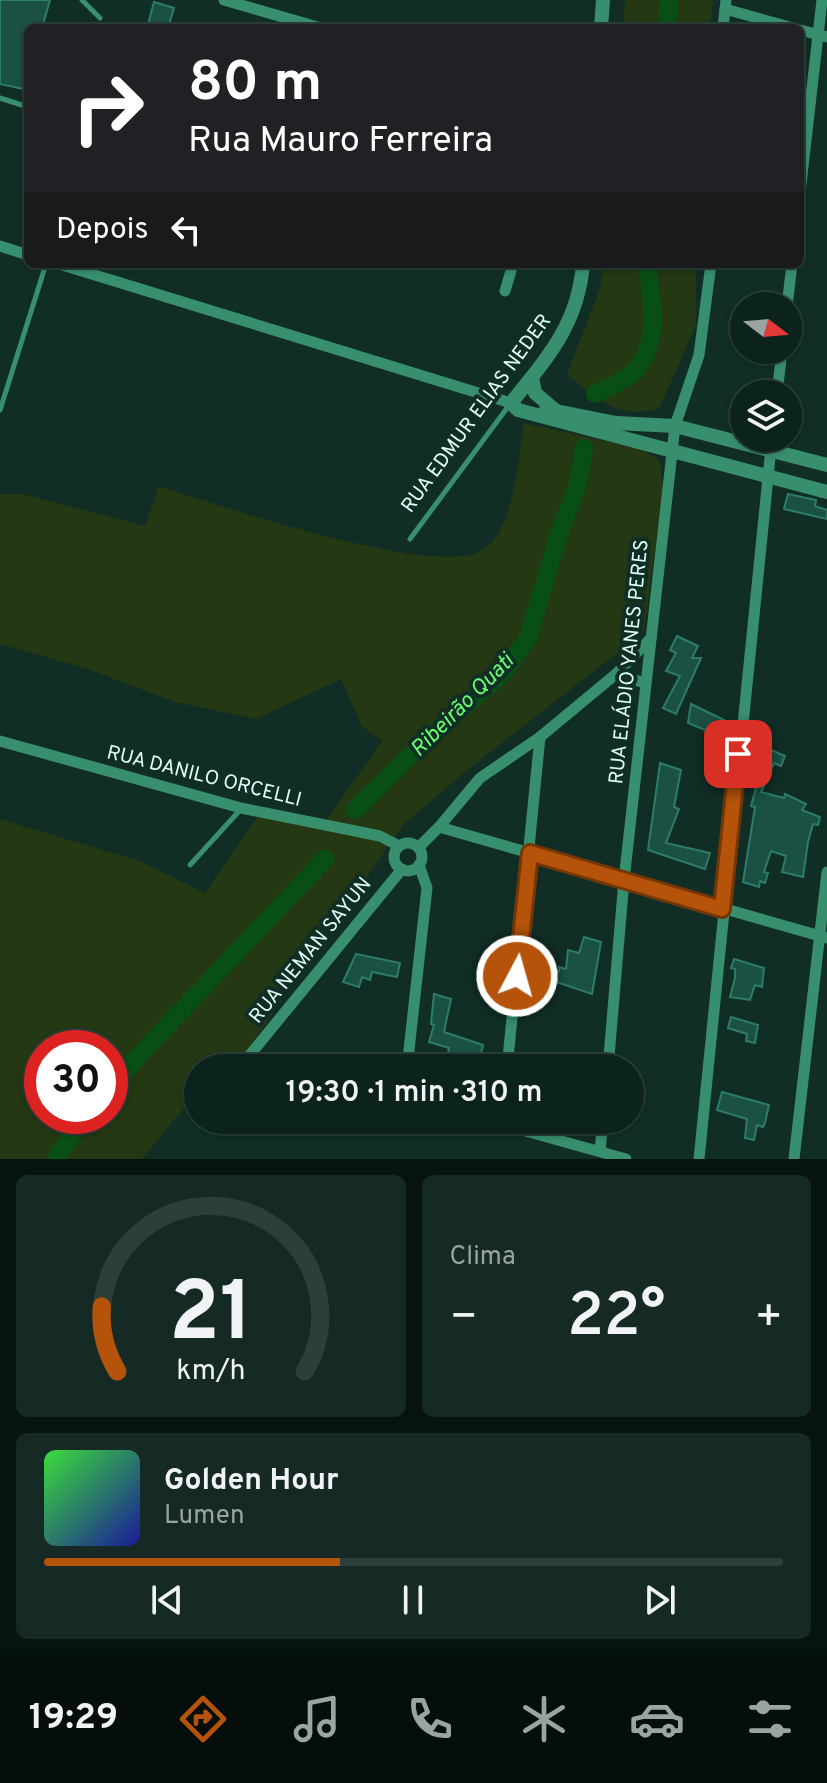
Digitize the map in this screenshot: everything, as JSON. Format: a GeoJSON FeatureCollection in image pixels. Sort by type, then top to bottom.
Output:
{"type":"FeatureCollection","features":[{"type":"Feature","properties":{"kind":"street"},"geometry":{"type":"LineString","coordinates":[[224,0],[296,24]]}},
{"type":"Feature","properties":{"kind":"street"},"geometry":{"type":"LineString","coordinates":[[601,24],[603,0]]}},
{"type":"Feature","properties":{"kind":"street"},"geometry":{"type":"LineString","coordinates":[[804,166],[823,36],[822,0]]}},
{"type":"Feature","properties":{"kind":"street"},"geometry":{"type":"LineString","coordinates":[[724,24],[726,4],[782,24]]}},
{"type":"Feature","properties":{"kind":"street"},"geometry":{"type":"LineString","coordinates":[[0,246],[24,254]]}},
{"type":"Feature","properties":{"kind":"street"},"geometry":{"type":"LineString","coordinates":[[72,268],[511,403],[616,423],[675,426],[730,436]]}},
{"type":"Feature","properties":{"kind":"street"},"geometry":{"type":"LineString","coordinates":[[505,291],[512,268]]}},
{"type":"Feature","properties":{"kind":"street","name":"RUA EDMUR ELIAS NEDER"},"geometry":{"type":"LineString","coordinates":[[511,403],[569,325],[578,304],[582,268]]}},
{"type":"Feature","properties":{"kind":"street","name":"RUA ELÁDIO YANES PERES"},"geometry":{"type":"LineString","coordinates":[[609,1054],[624,880],[675,426],[699,355],[710,268]]}},
{"type":"Feature","properties":{"kind":"street"},"geometry":{"type":"LineString","coordinates":[[789,292],[792,268]]}},
{"type":"Feature","properties":{"kind":"street"},"geometry":{"type":"LineString","coordinates":[[532,377],[535,393],[555,410]]}},
{"type":"Feature","properties":{"kind":"street"},"geometry":{"type":"LineString","coordinates":[[511,403],[518,410],[827,492]]}},
{"type":"Feature","properties":{"kind":"street"},"geometry":{"type":"LineString","coordinates":[[699,1159],[770,452]]}},
{"type":"Feature","properties":{"kind":"street"},"geometry":{"type":"LineString","coordinates":[[792,452],[827,465]]}},
{"type":"Feature","properties":{"kind":"street"},"geometry":{"type":"LineString","coordinates":[[419,847],[480,778],[540,737],[616,674],[651,638]]}},
{"type":"Feature","properties":{"kind":"street"},"geometry":{"type":"LineString","coordinates":[[616,674],[645,683]]}},
{"type":"Feature","properties":{"kind":"street"},"geometry":{"type":"LineString","coordinates":[[508,1054],[540,737]]}},
{"type":"Feature","properties":{"kind":"street","name":"RUA DANILO ORCELLI"},"geometry":{"type":"LineString","coordinates":[[0,741],[241,808],[380,836],[399,846]]}},
{"type":"Feature","properties":{"kind":"street"},"geometry":{"type":"LineString","coordinates":[[439,827],[824,938]]}},
{"type":"Feature","properties":{"kind":"street"},"geometry":{"type":"LineString","coordinates":[[409,1054],[427,888],[419,865],[422,855],[419,847],[407,842],[399,846],[394,858],[402,869],[410,871],[419,865]]}},
{"type":"Feature","properties":{"kind":"street","name":"RUA NEMAN SAYUN"},"geometry":{"type":"LineString","coordinates":[[251,1054],[402,869]]}},
{"type":"Feature","properties":{"kind":"street"},"geometry":{"type":"LineString","coordinates":[[794,1159],[824,938],[827,872]]}},
{"type":"Feature","properties":{"kind":"street"},"geometry":{"type":"LineString","coordinates":[[542,1134],[626,1159]]}},
{"type":"Feature","properties":{"kind":"street"},"geometry":{"type":"LineString","coordinates":[[600,1151],[602,1134]]}},
{"type":"Feature","properties":{"kind":"lane"},"geometry":{"type":"LineString","coordinates":[[82,0],[100,18]]}},
{"type":"Feature","properties":{"kind":"lane"},"geometry":{"type":"LineString","coordinates":[[0,98],[24,106]]}},
{"type":"Feature","properties":{"kind":"lane"},"geometry":{"type":"LineString","coordinates":[[0,410],[45,268]]}},
{"type":"Feature","properties":{"kind":"lane","name":"RUA EDMUR ELIAS NEDER"},"geometry":{"type":"LineString","coordinates":[[410,539],[511,403]]}},
{"type":"Feature","properties":{"kind":"lane"},"geometry":{"type":"LineString","coordinates":[[190,865],[241,808]]}},
{"type":"Feature","properties":{"kind":"green space"},"geometry":{"type":"Polygon","coordinates":[[[625,0],[713,0],[710,24],[623,24],[625,0]]]}},
{"type":"Feature","properties":{"kind":"green space"},"geometry":{"type":"Polygon","coordinates":[[[602,268],[696,268],[696,325],[659,409],[619,409],[599,399],[567,375],[600,288],[602,268]]]}},
{"type":"Feature","properties":{"kind":"green space"},"geometry":{"type":"Polygon","coordinates":[[[524,423],[642,449],[660,461],[663,489],[644,632],[471,767],[403,825],[245,1054],[184,1054],[184,1108],[142,1159],[0,1159],[0,819],[140,861],[205,893],[262,810],[320,829],[382,741],[362,726],[341,679],[256,719],[175,702],[88,669],[0,644],[0,494],[23,494],[145,526],[159,486],[371,547],[453,557],[479,552],[491,543],[507,513],[517,474],[524,423]]]}},
{"type":"Feature","properties":{"kind":"building"},"geometry":{"type":"Polygon","coordinates":[[[0,0],[50,0],[43,24],[24,24],[24,89],[0,84],[0,0]]]}},
{"type":"Feature","properties":{"kind":"building"},"geometry":{"type":"Polygon","coordinates":[[[154,2],[174,8],[169,24],[148,24],[154,2]]]}},
{"type":"Feature","properties":{"kind":"building"},"geometry":{"type":"Polygon","coordinates":[[[788,494],[816,500],[815,506],[827,510],[827,519],[784,509],[788,494]]]}},
{"type":"Feature","properties":{"kind":"building"},"geometry":{"type":"Polygon","coordinates":[[[677,636],[698,646],[692,658],[701,658],[676,714],[663,708],[680,676],[666,671],[676,653],[670,650],[677,636]]]}},
{"type":"Feature","properties":{"kind":"building"},"geometry":{"type":"Polygon","coordinates":[[[691,704],[724,720],[717,735],[688,723],[691,704]]]}},
{"type":"Feature","properties":{"kind":"building"},"geometry":{"type":"Polygon","coordinates":[[[762,746],[785,756],[781,766],[774,763],[761,792],[784,798],[785,794],[806,804],[802,810],[820,817],[818,825],[813,824],[803,877],[782,872],[786,856],[771,851],[764,872],[768,873],[765,883],[760,881],[759,887],[743,882],[755,807],[751,806],[759,777],[755,775],[762,760],[757,757],[762,746]]]}},
{"type":"Feature","properties":{"kind":"building"},"geometry":{"type":"Polygon","coordinates":[[[660,763],[681,770],[674,807],[679,809],[666,843],[710,853],[705,869],[648,850],[660,763]]]}},
{"type":"Feature","properties":{"kind":"building"},"geometry":{"type":"Polygon","coordinates":[[[584,937],[601,942],[592,994],[535,975],[539,964],[559,971],[559,967],[566,969],[568,950],[579,953],[584,937]]]}},
{"type":"Feature","properties":{"kind":"building"},"geometry":{"type":"Polygon","coordinates":[[[356,954],[400,963],[397,977],[372,972],[370,980],[362,977],[359,987],[343,982],[356,954]]]}},
{"type":"Feature","properties":{"kind":"building"},"geometry":{"type":"Polygon","coordinates":[[[734,959],[764,968],[762,987],[755,985],[750,1000],[730,997],[735,978],[735,969],[731,968],[734,959]]]}},
{"type":"Feature","properties":{"kind":"building"},"geometry":{"type":"Polygon","coordinates":[[[434,994],[451,999],[444,1032],[483,1045],[481,1054],[451,1054],[448,1053],[449,1048],[429,1042],[434,1025],[431,1024],[434,994]]]}},
{"type":"Feature","properties":{"kind":"building"},"geometry":{"type":"Polygon","coordinates":[[[731,1017],[758,1025],[755,1043],[746,1041],[747,1034],[728,1028],[731,1017]]]}},
{"type":"Feature","properties":{"kind":"building"},"geometry":{"type":"Polygon","coordinates":[[[722,1092],[769,1105],[765,1123],[763,1127],[757,1125],[754,1140],[745,1138],[747,1119],[717,1110],[722,1092]]]}},
{"type":"Feature","properties":{"kind":"waterway","name":"Ribeirão Quati"},"geometry":{"type":"LineString","coordinates":[[667,24],[669,0]]}},
{"type":"Feature","properties":{"kind":"waterway","name":"Ribeirão Quati"},"geometry":{"type":"LineString","coordinates":[[595,394],[629,376],[646,353],[652,324],[648,268]]}},
{"type":"Feature","properties":{"kind":"waterway","name":"Ribeirão Quati"},"geometry":{"type":"LineString","coordinates":[[355,810],[430,736],[501,675],[528,638],[559,534],[578,484],[584,448]]}},
{"type":"Feature","properties":{"kind":"waterway","name":"Ribeirão Quati"},"geometry":{"type":"LineString","coordinates":[[128,1067],[325,859]]}},
{"type":"Feature","properties":{"kind":"waterway","name":"Ribeirão Quati"},"geometry":{"type":"LineString","coordinates":[[56,1159],[72,1134]]}},
{"type":"Feature","properties":{"kind":"route"},"geometry":{"type":"LineString","coordinates":[[517,976],[530,853],[722,909],[738,754]]}}]}
